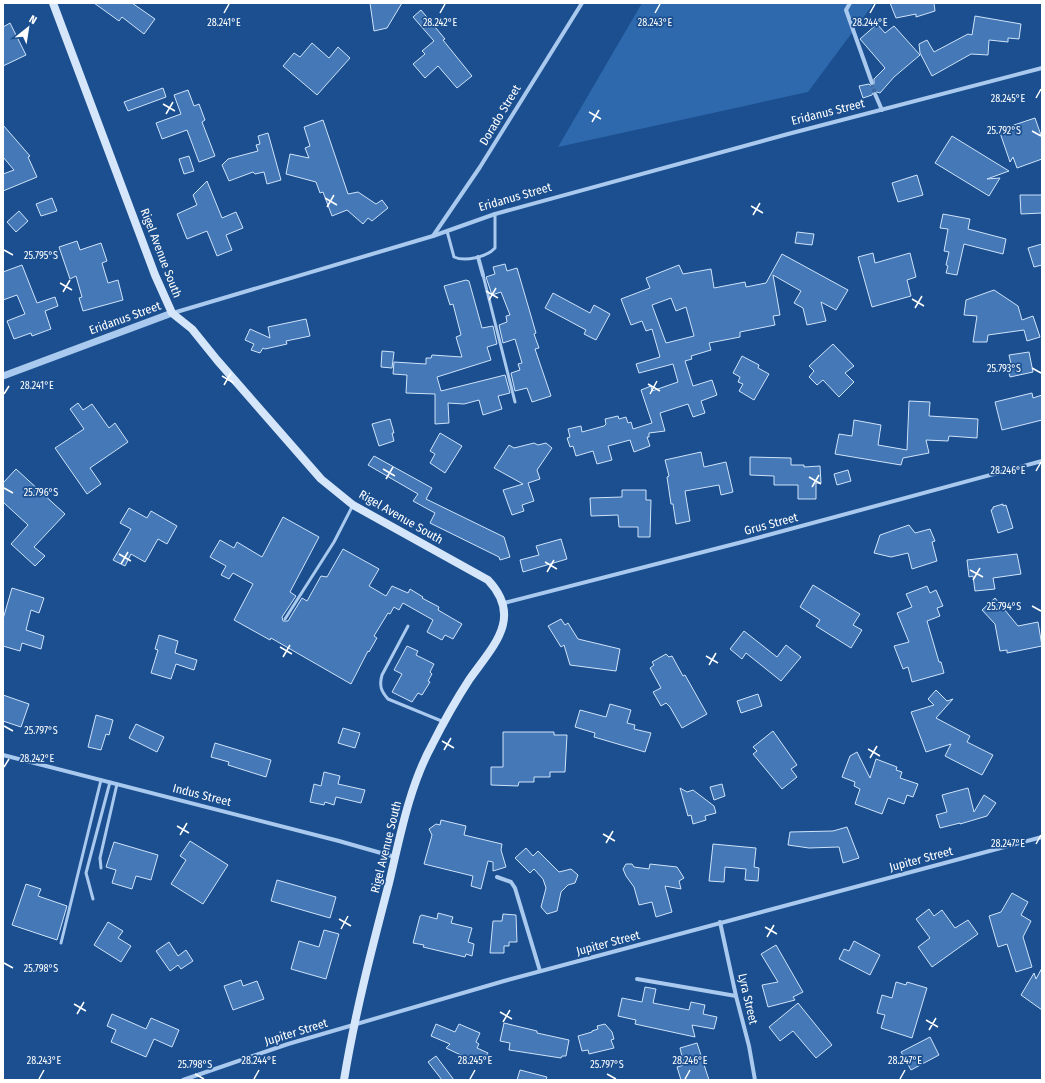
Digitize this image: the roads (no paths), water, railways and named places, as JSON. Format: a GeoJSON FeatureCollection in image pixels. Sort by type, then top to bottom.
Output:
{"type":"FeatureCollection","features":[{"type":"Feature","properties":{"kind":"main road","name":"Rigel Avenue South"},"geometry":{"type":"LineString","coordinates":[[53,3],[155,275],[172,314],[192,329],[217,360],[321,479],[353,505],[488,580],[498,590],[504,603],[501,633],[469,681],[421,766],[395,857],[353,1025],[344,1080]]}},
{"type":"Feature","properties":{"kind":"street","name":"Dorado Street"},"geometry":{"type":"LineString","coordinates":[[433,236],[480,167],[582,3]]}},
{"type":"Feature","properties":{"kind":"street"},"geometry":{"type":"LineString","coordinates":[[850,3],[846,10],[872,83]]}},
{"type":"Feature","properties":{"kind":"street","name":"Eridanus Street"},"geometry":{"type":"LineString","coordinates":[[3,376],[172,314],[433,236],[446,230],[495,214],[788,134],[1042,68]]}},
{"type":"Feature","properties":{"kind":"street"},"geometry":{"type":"LineString","coordinates":[[875,94],[882,110]]}},
{"type":"Feature","properties":{"kind":"street"},"geometry":{"type":"LineString","coordinates":[[478,257],[483,276]]}},
{"type":"Feature","properties":{"kind":"street","name":"Grus Street"},"geometry":{"type":"LineString","coordinates":[[504,603],[738,543],[1042,461]]}},
{"type":"Feature","properties":{"kind":"street","name":"Indus Street"},"geometry":{"type":"LineString","coordinates":[[3,755],[339,841],[395,857]]}},
{"type":"Feature","properties":{"kind":"street","name":"Jupiter Street"},"geometry":{"type":"LineString","coordinates":[[183,1080],[288,1044],[540,971],[1042,837]]}},
{"type":"Feature","properties":{"kind":"street"},"geometry":{"type":"LineString","coordinates":[[497,877],[511,882],[515,888],[540,971]]}},
{"type":"Feature","properties":{"kind":"street","name":"Lyra Street"},"geometry":{"type":"LineString","coordinates":[[720,922],[736,996],[749,1046],[755,1080]]}},
{"type":"Feature","properties":{"kind":"street"},"geometry":{"type":"LineString","coordinates":[[637,979],[736,996]]}},
{"type":"Feature","properties":{"kind":"lane"},"geometry":{"type":"LineString","coordinates":[[446,230],[454,257],[462,260],[478,257],[492,252],[495,248],[495,214]]}},
{"type":"Feature","properties":{"kind":"lane"},"geometry":{"type":"LineString","coordinates":[[483,276],[515,402]]}},
{"type":"Feature","properties":{"kind":"lane"},"geometry":{"type":"LineString","coordinates":[[285,619],[334,542],[353,505]]}},
{"type":"Feature","properties":{"kind":"lane"},"geometry":{"type":"LineString","coordinates":[[408,626],[382,676],[380,682],[382,692],[388,698],[445,722]]}},
{"type":"Feature","properties":{"kind":"lane"},"geometry":{"type":"LineString","coordinates":[[61,943],[101,780]]}},
{"type":"Feature","properties":{"kind":"lane"},"geometry":{"type":"LineString","coordinates":[[93,899],[86,873],[110,782]]}},
{"type":"Feature","properties":{"kind":"lane"},"geometry":{"type":"LineString","coordinates":[[101,868],[100,858],[117,784]]}},
{"type":"Feature","properties":{"kind":"tunnel"},"geometry":{"type":"LineString","coordinates":[[872,83],[875,94]]}}]}
